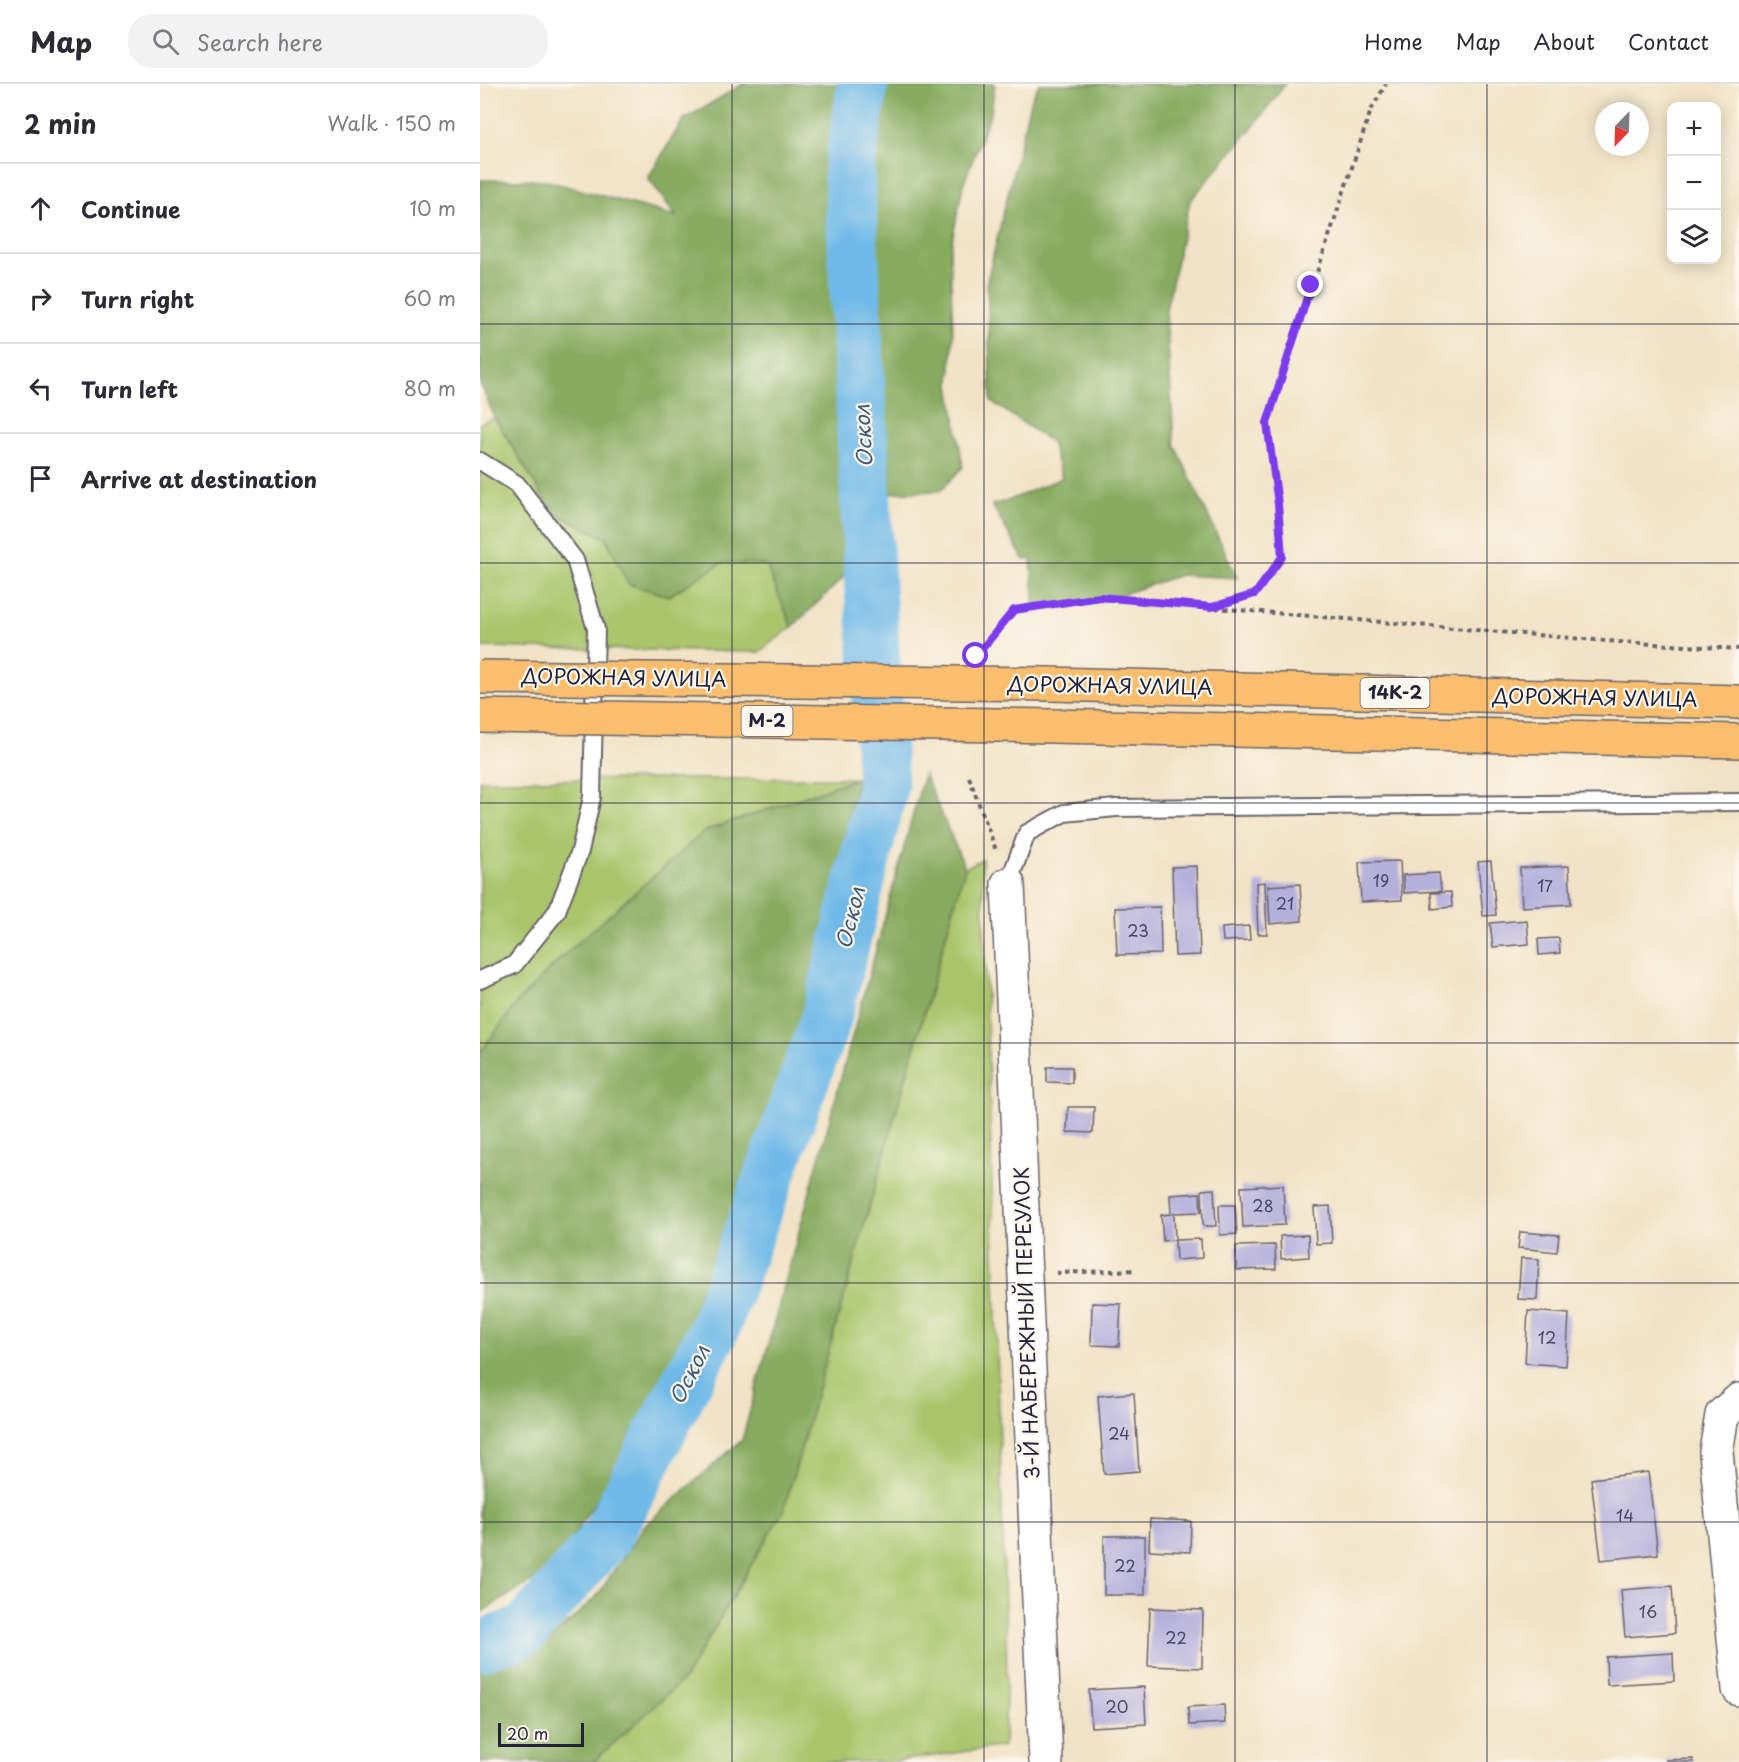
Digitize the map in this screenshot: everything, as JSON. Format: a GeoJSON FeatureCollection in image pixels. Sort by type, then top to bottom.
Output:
{"type":"FeatureCollection","features":[{"type":"Feature","properties":{"kind":"main road","name":"ДОРОЖНАЯ УЛИЦА"},"geometry":{"type":"LineString","coordinates":[[480,677],[1050,684],[1739,702]]}},
{"type":"Feature","properties":{"kind":"main road","name":"ДОРОЖНАЯ УЛИЦА"},"geometry":{"type":"LineString","coordinates":[[480,716],[1739,741]]}},
{"type":"Feature","properties":{"kind":"street","name":"3-Й НАБЕРЕЖНЫЙ ПЕРЕУЛОК"},"geometry":{"type":"LineString","coordinates":[[1008,884],[1046,1762]]}},
{"type":"Feature","properties":{"kind":"street"},"geometry":{"type":"LineString","coordinates":[[1739,1400],[1722,1415],[1716,1452],[1739,1689]]}},
{"type":"Feature","properties":{"kind":"lane"},"geometry":{"type":"LineString","coordinates":[[480,460],[517,484],[575,560],[596,629],[592,797],[580,851],[556,911],[514,965],[480,980]]}},
{"type":"Feature","properties":{"kind":"lane"},"geometry":{"type":"LineString","coordinates":[[1008,884],[1027,833],[1064,813],[1116,808],[1739,802]]}},
{"type":"Feature","properties":{"kind":"path"},"geometry":{"type":"LineString","coordinates":[[1212,607],[1255,594],[1282,557],[1278,504],[1267,423],[1371,110],[1386,84]]}},
{"type":"Feature","properties":{"kind":"path"},"geometry":{"type":"LineString","coordinates":[[976,656],[1014,610],[1100,597],[1608,641],[1739,649]]}},
{"type":"Feature","properties":{"kind":"path"},"geometry":{"type":"LineString","coordinates":[[969,777],[1008,884]]}},
{"type":"Feature","properties":{"kind":"path"},"geometry":{"type":"LineString","coordinates":[[1025,1274],[1136,1270]]}},
{"type":"Feature","properties":{"kind":"green space"},"geometry":{"type":"Polygon","coordinates":[[[743,84],[854,84],[840,169],[863,550],[840,581],[792,627],[766,565],[721,563],[669,596],[628,584],[606,538],[552,512],[495,418],[480,383],[480,180],[544,180],[676,216],[648,178],[683,120],[743,84]]]}},
{"type":"Feature","properties":{"kind":"green space"},"geometry":{"type":"Polygon","coordinates":[[[880,84],[995,84],[991,112],[963,185],[950,251],[953,334],[950,385],[963,467],[940,491],[885,493],[869,153],[880,84]]]}},
{"type":"Feature","properties":{"kind":"green space"},"geometry":{"type":"Polygon","coordinates":[[[1039,84],[1285,84],[1260,118],[1190,201],[1166,310],[1174,443],[1237,578],[1180,575],[1105,600],[1035,611],[1031,559],[1024,560],[992,505],[1062,478],[1051,442],[991,401],[987,281],[1030,102],[1039,84]]]}},
{"type":"Feature","properties":{"kind":"green space"},"geometry":{"type":"Polygon","coordinates":[[[495,418],[552,512],[606,538],[629,584],[669,596],[721,563],[766,565],[792,627],[759,652],[480,647],[480,423],[495,418]]]}},
{"type":"Feature","properties":{"kind":"green space"},"geometry":{"type":"Polygon","coordinates":[[[924,774],[965,868],[784,1509],[685,1678],[593,1762],[480,1762],[480,1669],[535,1653],[597,1596],[644,1526],[742,1440],[924,774]]]}},
{"type":"Feature","properties":{"kind":"green space"},"geometry":{"type":"Polygon","coordinates":[[[858,778],[705,831],[519,1000],[480,1053],[480,780],[858,778]]]}},
{"type":"Feature","properties":{"kind":"green space"},"geometry":{"type":"Polygon","coordinates":[[[858,778],[796,1057],[720,1264],[651,1416],[552,1569],[480,1613],[480,1053],[519,1000],[565,954],[705,831],[858,778]]]}},
{"type":"Feature","properties":{"kind":"green space"},"geometry":{"type":"Polygon","coordinates":[[[982,859],[1007,1672],[1004,1746],[890,1762],[593,1762],[685,1678],[784,1509],[965,868],[982,859]]]}},
{"type":"Feature","properties":{"kind":"building"},"geometry":{"type":"Polygon","coordinates":[[[1400,861],[1402,900],[1361,902],[1359,862],[1400,861]]]}},
{"type":"Feature","properties":{"kind":"building"},"geometry":{"type":"Polygon","coordinates":[[[1491,861],[1496,915],[1483,916],[1478,862],[1491,861]]]}},
{"type":"Feature","properties":{"kind":"building"},"geometry":{"type":"Polygon","coordinates":[[[1197,866],[1200,955],[1175,956],[1172,867],[1197,866]]]}},
{"type":"Feature","properties":{"kind":"building"},"geometry":{"type":"Polygon","coordinates":[[[1569,866],[1571,904],[1522,907],[1520,868],[1569,866]]]}},
{"type":"Feature","properties":{"kind":"building"},"geometry":{"type":"Polygon","coordinates":[[[1439,873],[1441,891],[1404,893],[1403,875],[1439,873]]]}},
{"type":"Feature","properties":{"kind":"building"},"geometry":{"type":"Polygon","coordinates":[[[1265,882],[1267,934],[1258,934],[1256,883],[1265,882]]]}},
{"type":"Feature","properties":{"kind":"building"},"geometry":{"type":"Polygon","coordinates":[[[1300,884],[1302,921],[1270,924],[1268,886],[1300,884]]]}},
{"type":"Feature","properties":{"kind":"building"},"geometry":{"type":"Polygon","coordinates":[[[1451,892],[1452,907],[1432,909],[1431,893],[1451,892]]]}},
{"type":"Feature","properties":{"kind":"building"},"geometry":{"type":"Polygon","coordinates":[[[1160,907],[1161,954],[1117,955],[1115,908],[1160,907]]]}},
{"type":"Feature","properties":{"kind":"building"},"geometry":{"type":"Polygon","coordinates":[[[1527,920],[1529,944],[1493,947],[1490,923],[1527,920]]]}},
{"type":"Feature","properties":{"kind":"building"},"geometry":{"type":"Polygon","coordinates":[[[1249,926],[1250,940],[1223,941],[1222,928],[1249,926]]]}},
{"type":"Feature","properties":{"kind":"building"},"geometry":{"type":"Polygon","coordinates":[[[1559,938],[1560,953],[1539,955],[1538,939],[1559,938]]]}},
{"type":"Feature","properties":{"kind":"building"},"geometry":{"type":"Polygon","coordinates":[[[1047,1067],[1072,1067],[1072,1083],[1047,1082],[1047,1067]]]}},
{"type":"Feature","properties":{"kind":"building"},"geometry":{"type":"Polygon","coordinates":[[[1068,1107],[1094,1107],[1093,1133],[1067,1132],[1068,1107]]]}},
{"type":"Feature","properties":{"kind":"building"},"geometry":{"type":"Polygon","coordinates":[[[1283,1185],[1285,1225],[1243,1227],[1241,1187],[1283,1185]]]}},
{"type":"Feature","properties":{"kind":"building"},"geometry":{"type":"Polygon","coordinates":[[[1214,1189],[1216,1226],[1203,1226],[1202,1190],[1214,1189]]]}},
{"type":"Feature","properties":{"kind":"building"},"geometry":{"type":"Polygon","coordinates":[[[1200,1193],[1201,1212],[1174,1213],[1175,1240],[1163,1241],[1161,1215],[1171,1214],[1170,1195],[1200,1193]]]}},
{"type":"Feature","properties":{"kind":"building"},"geometry":{"type":"Polygon","coordinates":[[[1219,1205],[1235,1205],[1237,1234],[1220,1235],[1219,1205]]]}},
{"type":"Feature","properties":{"kind":"building"},"geometry":{"type":"Polygon","coordinates":[[[1330,1206],[1332,1243],[1316,1244],[1314,1207],[1330,1206]]]}},
{"type":"Feature","properties":{"kind":"building"},"geometry":{"type":"Polygon","coordinates":[[[1520,1232],[1559,1235],[1557,1252],[1518,1248],[1520,1232]]]}},
{"type":"Feature","properties":{"kind":"building"},"geometry":{"type":"Polygon","coordinates":[[[1308,1235],[1309,1257],[1281,1259],[1280,1236],[1308,1235]]]}},
{"type":"Feature","properties":{"kind":"building"},"geometry":{"type":"Polygon","coordinates":[[[1201,1239],[1202,1258],[1176,1260],[1175,1240],[1201,1239]]]}},
{"type":"Feature","properties":{"kind":"building"},"geometry":{"type":"Polygon","coordinates":[[[1275,1245],[1276,1269],[1236,1270],[1236,1246],[1275,1245]]]}},
{"type":"Feature","properties":{"kind":"building"},"geometry":{"type":"Polygon","coordinates":[[[1521,1258],[1539,1259],[1537,1300],[1518,1299],[1521,1258]]]}},
{"type":"Feature","properties":{"kind":"building"},"geometry":{"type":"Polygon","coordinates":[[[1092,1303],[1121,1304],[1119,1346],[1091,1345],[1092,1303]]]}},
{"type":"Feature","properties":{"kind":"building"},"geometry":{"type":"Polygon","coordinates":[[[1528,1311],[1569,1314],[1566,1366],[1525,1363],[1528,1311]]]}},
{"type":"Feature","properties":{"kind":"building"},"geometry":{"type":"Polygon","coordinates":[[[1134,1393],[1139,1471],[1104,1474],[1098,1396],[1134,1393]]]}},
{"type":"Feature","properties":{"kind":"building"},"geometry":{"type":"Polygon","coordinates":[[[1648,1472],[1658,1554],[1601,1560],[1591,1479],[1648,1472]]]}},
{"type":"Feature","properties":{"kind":"building"},"geometry":{"type":"Polygon","coordinates":[[[1150,1519],[1191,1521],[1190,1552],[1149,1550],[1150,1519]]]}},
{"type":"Feature","properties":{"kind":"building"},"geometry":{"type":"Polygon","coordinates":[[[1104,1536],[1145,1536],[1145,1595],[1104,1595],[1104,1536]]]}},
{"type":"Feature","properties":{"kind":"building"},"geometry":{"type":"Polygon","coordinates":[[[1672,1586],[1675,1633],[1625,1637],[1621,1590],[1672,1586]]]}},
{"type":"Feature","properties":{"kind":"building"},"geometry":{"type":"Polygon","coordinates":[[[1150,1608],[1203,1610],[1202,1668],[1148,1666],[1150,1608]]]}},
{"type":"Feature","properties":{"kind":"building"},"geometry":{"type":"Polygon","coordinates":[[[1673,1653],[1674,1681],[1607,1685],[1606,1657],[1673,1653]]]}},
{"type":"Feature","properties":{"kind":"building"},"geometry":{"type":"Polygon","coordinates":[[[1144,1687],[1146,1724],[1091,1727],[1089,1690],[1144,1687]]]}},
{"type":"Feature","properties":{"kind":"building"},"geometry":{"type":"Polygon","coordinates":[[[1224,1705],[1225,1723],[1189,1725],[1188,1707],[1224,1705]]]}},
{"type":"Feature","properties":{"kind":"building"},"geometry":{"type":"Polygon","coordinates":[[[1693,1759],[1694,1762],[1666,1762],[1666,1760],[1693,1759]]]}},
{"type":"Feature","properties":{"kind":"waterway","name":"Оскол"},"geometry":{"type":"LineString","coordinates":[[480,1646],[524,1631],[606,1537],[714,1329],[826,1019],[883,785],[870,588],[849,170],[863,84]]}},
{"type":"Feature","properties":{"kind":"route"},"geometry":{"type":"LineString","coordinates":[[976,656],[1014,610],[1100,597],[1212,607],[1255,594],[1282,557],[1278,504],[1267,423],[1311,285]]}}]}
